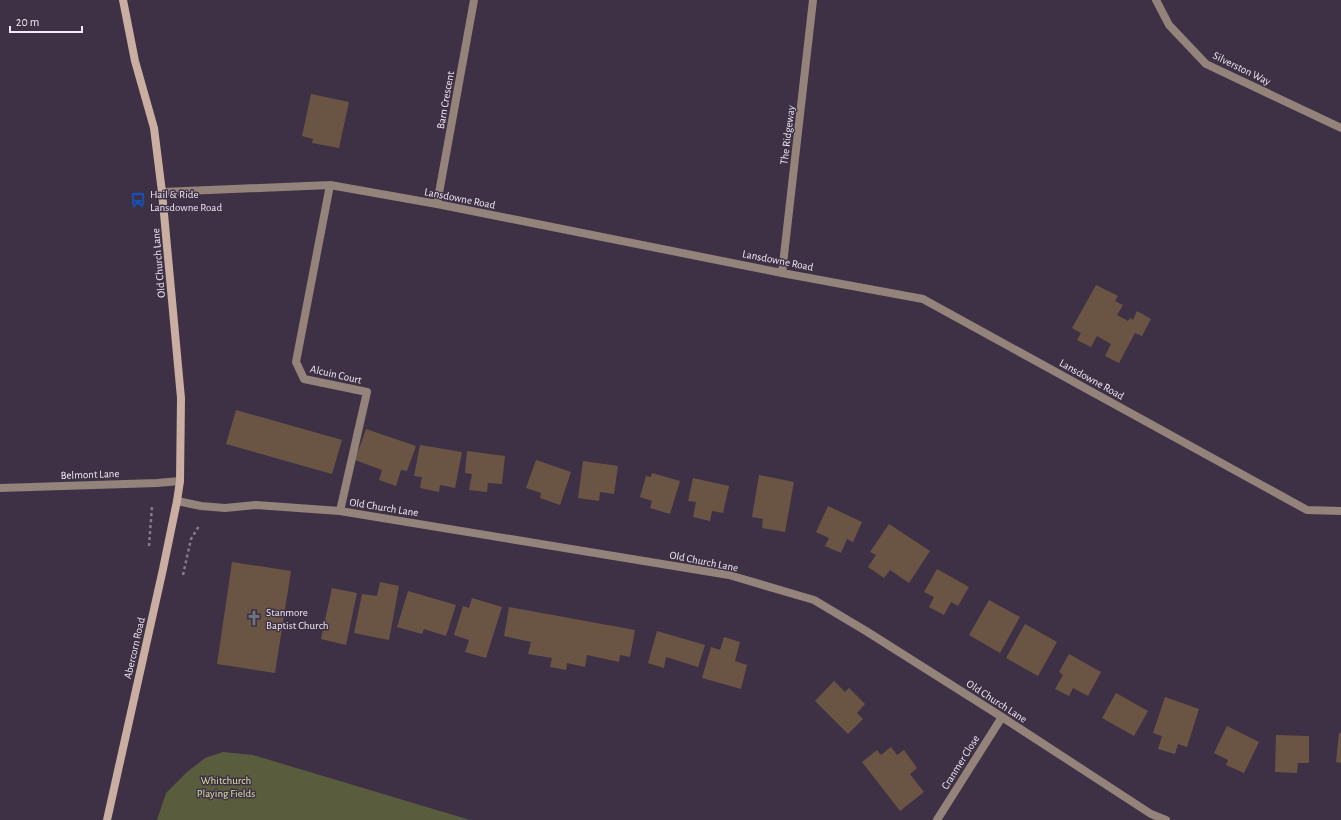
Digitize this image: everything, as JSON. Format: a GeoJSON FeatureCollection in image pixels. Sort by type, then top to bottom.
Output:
{"type":"FeatureCollection","features":[{"type":"Feature","properties":{"kind":"street","name":"Old Church Lane"},"geometry":{"type":"LineString","coordinates":[[124,0],[135,61],[154,128],[162,192],[181,398],[180,481]]}},
{"type":"Feature","properties":{"kind":"street","name":"Barn Crescent"},"geometry":{"type":"LineString","coordinates":[[437,204],[474,0]]}},
{"type":"Feature","properties":{"kind":"street","name":"The Ridgeway"},"geometry":{"type":"LineString","coordinates":[[782,273],[813,0]]}},
{"type":"Feature","properties":{"kind":"street","name":"Silverston Way"},"geometry":{"type":"LineString","coordinates":[[1156,0],[1169,25],[1206,64],[1341,128]]}},
{"type":"Feature","properties":{"kind":"street","name":"Lansdowne Road"},"geometry":{"type":"LineString","coordinates":[[162,192],[330,185],[437,204],[782,273],[923,299],[1307,510],[1341,511]]}},
{"type":"Feature","properties":{"kind":"street","name":"Alcuin Court"},"geometry":{"type":"LineString","coordinates":[[330,185],[296,362],[304,379],[367,392],[340,511]]}},
{"type":"Feature","properties":{"kind":"street","name":"Belmont Lane"},"geometry":{"type":"LineString","coordinates":[[0,488],[180,481]]}},
{"type":"Feature","properties":{"kind":"street","name":"Abercorn Road"},"geometry":{"type":"LineString","coordinates":[[107,820],[177,501],[180,481]]}},
{"type":"Feature","properties":{"kind":"street","name":"Old Church Lane"},"geometry":{"type":"LineString","coordinates":[[177,501],[209,507],[225,508],[256,505],[340,511],[729,575],[814,600],[866,630],[1151,814],[1166,820]]}},
{"type":"Feature","properties":{"kind":"street","name":"Cranmer Close"},"geometry":{"type":"LineString","coordinates":[[937,820],[1002,717]]}},
{"type":"Feature","properties":{"kind":"path"},"geometry":{"type":"LineString","coordinates":[[149,552],[152,506]]}},
{"type":"Feature","properties":{"kind":"path"},"geometry":{"type":"LineString","coordinates":[[184,575],[191,540],[199,526]]}},
{"type":"Feature","properties":{"kind":"green space","name":"Whitchurch Playing Fields"},"geometry":{"type":"Polygon","coordinates":[[[223,752],[253,755],[470,820],[157,820],[166,793],[187,772],[205,758],[223,752]]]}},
{"type":"Feature","properties":{"kind":"building"},"geometry":{"type":"Polygon","coordinates":[[[311,94],[349,102],[339,148],[312,143],[313,139],[302,136],[311,94]]]}},
{"type":"Feature","properties":{"kind":"building"},"geometry":{"type":"Polygon","coordinates":[[[1096,285],[1118,296],[1115,301],[1123,305],[1117,315],[1128,321],[1130,318],[1133,320],[1137,311],[1151,319],[1142,336],[1135,333],[1119,363],[1105,356],[1111,344],[1097,336],[1091,347],[1077,340],[1081,333],[1072,328],[1096,285]]]}},
{"type":"Feature","properties":{"kind":"building"},"geometry":{"type":"Polygon","coordinates":[[[236,410],[342,440],[332,474],[226,444],[236,410]]]}},
{"type":"Feature","properties":{"kind":"building"},"geometry":{"type":"Polygon","coordinates":[[[366,429],[416,446],[407,471],[401,470],[396,486],[379,480],[382,470],[355,460],[366,429]]]}},
{"type":"Feature","properties":{"kind":"building"},"geometry":{"type":"Polygon","coordinates":[[[420,445],[462,452],[455,488],[440,485],[439,492],[420,488],[422,477],[414,476],[420,445]]]}},
{"type":"Feature","properties":{"kind":"building"},"geometry":{"type":"Polygon","coordinates":[[[467,451],[505,456],[502,484],[488,483],[487,492],[469,490],[472,474],[465,473],[467,451]]]}},
{"type":"Feature","properties":{"kind":"building"},"geometry":{"type":"Polygon","coordinates":[[[536,460],[571,472],[560,505],[540,498],[541,493],[526,488],[536,460]]]}},
{"type":"Feature","properties":{"kind":"building"},"geometry":{"type":"Polygon","coordinates":[[[583,461],[618,466],[614,494],[600,492],[599,501],[578,498],[583,461]]]}},
{"type":"Feature","properties":{"kind":"building"},"geometry":{"type":"Polygon","coordinates":[[[652,473],[680,481],[670,514],[650,508],[652,501],[640,497],[646,476],[651,477],[652,473]]]}},
{"type":"Feature","properties":{"kind":"building"},"geometry":{"type":"Polygon","coordinates":[[[759,475],[794,482],[785,532],[762,528],[763,519],[752,517],[759,475]]]}},
{"type":"Feature","properties":{"kind":"building"},"geometry":{"type":"Polygon","coordinates":[[[693,478],[729,486],[723,513],[712,511],[710,521],[693,517],[696,502],[688,501],[693,478]]]}},
{"type":"Feature","properties":{"kind":"building"},"geometry":{"type":"Polygon","coordinates":[[[828,506],[862,522],[853,542],[847,539],[841,553],[825,546],[829,538],[816,532],[828,506]]]}},
{"type":"Feature","properties":{"kind":"building"},"geometry":{"type":"Polygon","coordinates":[[[889,524],[930,551],[909,583],[890,570],[884,578],[868,567],[876,555],[870,552],[889,524]]]}},
{"type":"Feature","properties":{"kind":"building","name":"Stanmore Baptist Church"},"geometry":{"type":"Polygon","coordinates":[[[232,562],[291,571],[275,673],[217,664],[232,562]]]}},
{"type":"Feature","properties":{"kind":"building"},"geometry":{"type":"Polygon","coordinates":[[[937,569],[969,587],[958,606],[951,602],[944,615],[929,607],[934,597],[924,592],[937,569]]]}},
{"type":"Feature","properties":{"kind":"building"},"geometry":{"type":"Polygon","coordinates":[[[380,582],[399,586],[389,640],[354,633],[362,594],[377,596],[380,582]]]}},
{"type":"Feature","properties":{"kind":"building"},"geometry":{"type":"Polygon","coordinates":[[[332,588],[357,593],[346,645],[321,639],[332,588]]]}},
{"type":"Feature","properties":{"kind":"building"},"geometry":{"type":"Polygon","coordinates":[[[408,591],[456,605],[446,636],[424,629],[422,634],[397,627],[408,591]]]}},
{"type":"Feature","properties":{"kind":"building"},"geometry":{"type":"Polygon","coordinates":[[[472,598],[502,607],[486,658],[465,652],[469,640],[454,635],[463,606],[469,608],[472,598]]]}},
{"type":"Feature","properties":{"kind":"building"},"geometry":{"type":"Polygon","coordinates":[[[989,600],[1020,617],[1000,653],[969,635],[989,600]]]}},
{"type":"Feature","properties":{"kind":"building"},"geometry":{"type":"Polygon","coordinates":[[[509,607],[635,630],[630,657],[620,655],[619,662],[587,655],[585,667],[567,663],[566,670],[550,667],[552,658],[528,654],[531,642],[504,636],[509,607]]]}},
{"type":"Feature","properties":{"kind":"building"},"geometry":{"type":"Polygon","coordinates":[[[1025,624],[1057,642],[1038,676],[1006,658],[1025,624]]]}},
{"type":"Feature","properties":{"kind":"building"},"geometry":{"type":"Polygon","coordinates":[[[657,631],[705,645],[698,667],[666,657],[664,668],[648,663],[657,631]]]}},
{"type":"Feature","properties":{"kind":"building"},"geometry":{"type":"Polygon","coordinates":[[[724,637],[740,642],[735,661],[747,665],[741,689],[702,678],[711,647],[720,650],[724,637]]]}},
{"type":"Feature","properties":{"kind":"building"},"geometry":{"type":"Polygon","coordinates":[[[1069,654],[1101,672],[1088,696],[1073,688],[1069,696],[1055,689],[1063,675],[1059,672],[1069,654]]]}},
{"type":"Feature","properties":{"kind":"building"},"geometry":{"type":"Polygon","coordinates":[[[834,681],[845,692],[849,688],[865,704],[857,713],[863,719],[848,734],[815,701],[834,681]]]}},
{"type":"Feature","properties":{"kind":"building"},"geometry":{"type":"Polygon","coordinates":[[[1116,693],[1148,711],[1134,736],[1102,718],[1116,693]]]}},
{"type":"Feature","properties":{"kind":"building"},"geometry":{"type":"Polygon","coordinates":[[[1165,697],[1199,709],[1187,747],[1178,744],[1175,754],[1158,749],[1162,736],[1153,733],[1165,697]]]}},
{"type":"Feature","properties":{"kind":"building"},"geometry":{"type":"Polygon","coordinates":[[[1227,726],[1259,742],[1244,773],[1226,765],[1228,760],[1214,753],[1227,726]]]}},
{"type":"Feature","properties":{"kind":"building"},"geometry":{"type":"Polygon","coordinates":[[[1339,733],[1341,733],[1341,763],[1336,762],[1339,733]]]}},
{"type":"Feature","properties":{"kind":"building"},"geometry":{"type":"Polygon","coordinates":[[[1276,735],[1309,736],[1309,763],[1298,763],[1297,773],[1275,772],[1276,735]]]}},
{"type":"Feature","properties":{"kind":"building"},"geometry":{"type":"Polygon","coordinates":[[[891,747],[897,755],[904,750],[917,768],[910,774],[924,792],[900,811],[862,762],[877,750],[881,755],[891,747]]]}},
{"type":"Feature","properties":{"kind":"place","name":"Hail & Ride Lansdowne Road"},"geometry":{"type":"Point","coordinates":[138,200]}},
{"type":"Feature","properties":{"kind":"place","name":"Stanmore Baptist Church"},"geometry":{"type":"Point","coordinates":[254,618]}}]}
